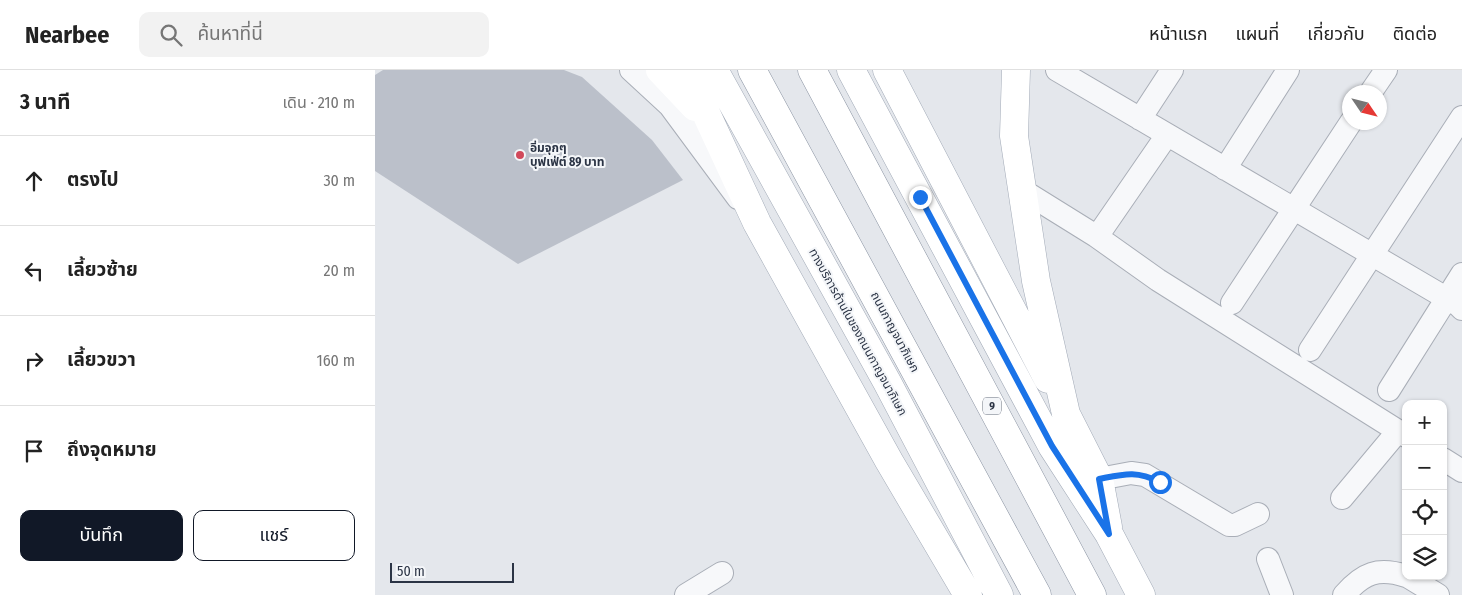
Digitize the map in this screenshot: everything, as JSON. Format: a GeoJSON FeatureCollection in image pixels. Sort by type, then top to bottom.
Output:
{"type":"FeatureCollection","features":[{"type":"Feature","properties":{"kind":"main road"},"geometry":{"type":"LineString","coordinates":[[660,70],[709,122]]}},
{"type":"Feature","properties":{"kind":"main road"},"geometry":{"type":"LineString","coordinates":[[686,70],[757,223],[889,461],[968,595]]}},
{"type":"Feature","properties":{"kind":"main road","name":"ทางบริการด้านในของถนนกาญจนาภิเษก"},"geometry":{"type":"LineString","coordinates":[[714,70],[887,382],[999,595]]}},
{"type":"Feature","properties":{"kind":"main road","name":"ถนนกาญจนาภิเษก"},"geometry":{"type":"LineString","coordinates":[[752,70],[1037,595]]}},
{"type":"Feature","properties":{"kind":"main road","name":"9"},"geometry":{"type":"LineString","coordinates":[[813,70],[1092,595]]}},
{"type":"Feature","properties":{"kind":"main road"},"geometry":{"type":"LineString","coordinates":[[851,70],[1052,446],[1109,534],[1141,595]]}},
{"type":"Feature","properties":{"kind":"main road"},"geometry":{"type":"LineString","coordinates":[[887,70],[1099,479],[1109,534]]}},
{"type":"Feature","properties":{"kind":"main road"},"geometry":{"type":"LineString","coordinates":[[1000,70],[1000,90],[1005,115],[1014,136]]}},
{"type":"Feature","properties":{"kind":"main road"},"geometry":{"type":"LineString","coordinates":[[1017,70],[1014,136],[1036,281],[1066,414]]}},
{"type":"Feature","properties":{"kind":"street"},"geometry":{"type":"LineString","coordinates":[[631,70],[670,106],[757,223]]}},
{"type":"Feature","properties":{"kind":"street"},"geometry":{"type":"LineString","coordinates":[[1057,70],[1081,77],[1140,119],[1454,304]]}},
{"type":"Feature","properties":{"kind":"street"},"geometry":{"type":"LineString","coordinates":[[1140,119],[1172,70]]}},
{"type":"Feature","properties":{"kind":"street"},"geometry":{"type":"LineString","coordinates":[[1225,169],[1288,70]]}},
{"type":"Feature","properties":{"kind":"street"},"geometry":{"type":"LineString","coordinates":[[1376,85],[1386,70]]}},
{"type":"Feature","properties":{"kind":"street"},"geometry":{"type":"LineString","coordinates":[[1310,350],[1462,117]]}},
{"type":"Feature","properties":{"kind":"street"},"geometry":{"type":"LineString","coordinates":[[1232,303],[1346,130]]}},
{"type":"Feature","properties":{"kind":"street"},"geometry":{"type":"LineString","coordinates":[[1103,228],[1167,135]]}},
{"type":"Feature","properties":{"kind":"street"},"geometry":{"type":"LineString","coordinates":[[1022,190],[1096,236],[1167,285],[1402,433],[1342,498]]}},
{"type":"Feature","properties":{"kind":"street"},"geometry":{"type":"LineString","coordinates":[[1389,390],[1454,304],[1462,274]]}},
{"type":"Feature","properties":{"kind":"street"},"geometry":{"type":"LineString","coordinates":[[1447,462],[1462,471]]}},
{"type":"Feature","properties":{"kind":"street"},"geometry":{"type":"LineString","coordinates":[[1099,479],[1131,473],[1145,475],[1229,525],[1235,525],[1258,514]]}},
{"type":"Feature","properties":{"kind":"street"},"geometry":{"type":"LineString","coordinates":[[1268,559],[1282,595]]}},
{"type":"Feature","properties":{"kind":"street"},"geometry":{"type":"LineString","coordinates":[[1344,595],[1355,583],[1370,574],[1388,571],[1402,575]]}},
{"type":"Feature","properties":{"kind":"street"},"geometry":{"type":"LineString","coordinates":[[686,595],[723,573]]}},
{"type":"Feature","properties":{"kind":"street"},"geometry":{"type":"LineString","coordinates":[[1413,580],[1438,595]]}},
{"type":"Feature","properties":{"kind":"building","name":"อิ่มจุกๆ บุฟเฟ่ต์ 89 บาท"},"geometry":{"type":"Polygon","coordinates":[[[383,70],[564,70],[582,77],[652,140],[683,180],[518,264],[375,171],[375,75],[383,70]]]}},
{"type":"Feature","properties":{"kind":"place","name":"อิ่มจุกๆ บุฟเฟ่ต์ 89 บาท"},"geometry":{"type":"Point","coordinates":[520,155]}},
{"type":"Feature","properties":{"kind":"route"},"geometry":{"type":"LineString","coordinates":[[920,197],[1052,446],[1109,534],[1103,492],[1099,479],[1131,473],[1145,475],[1160,482]]}}]}
